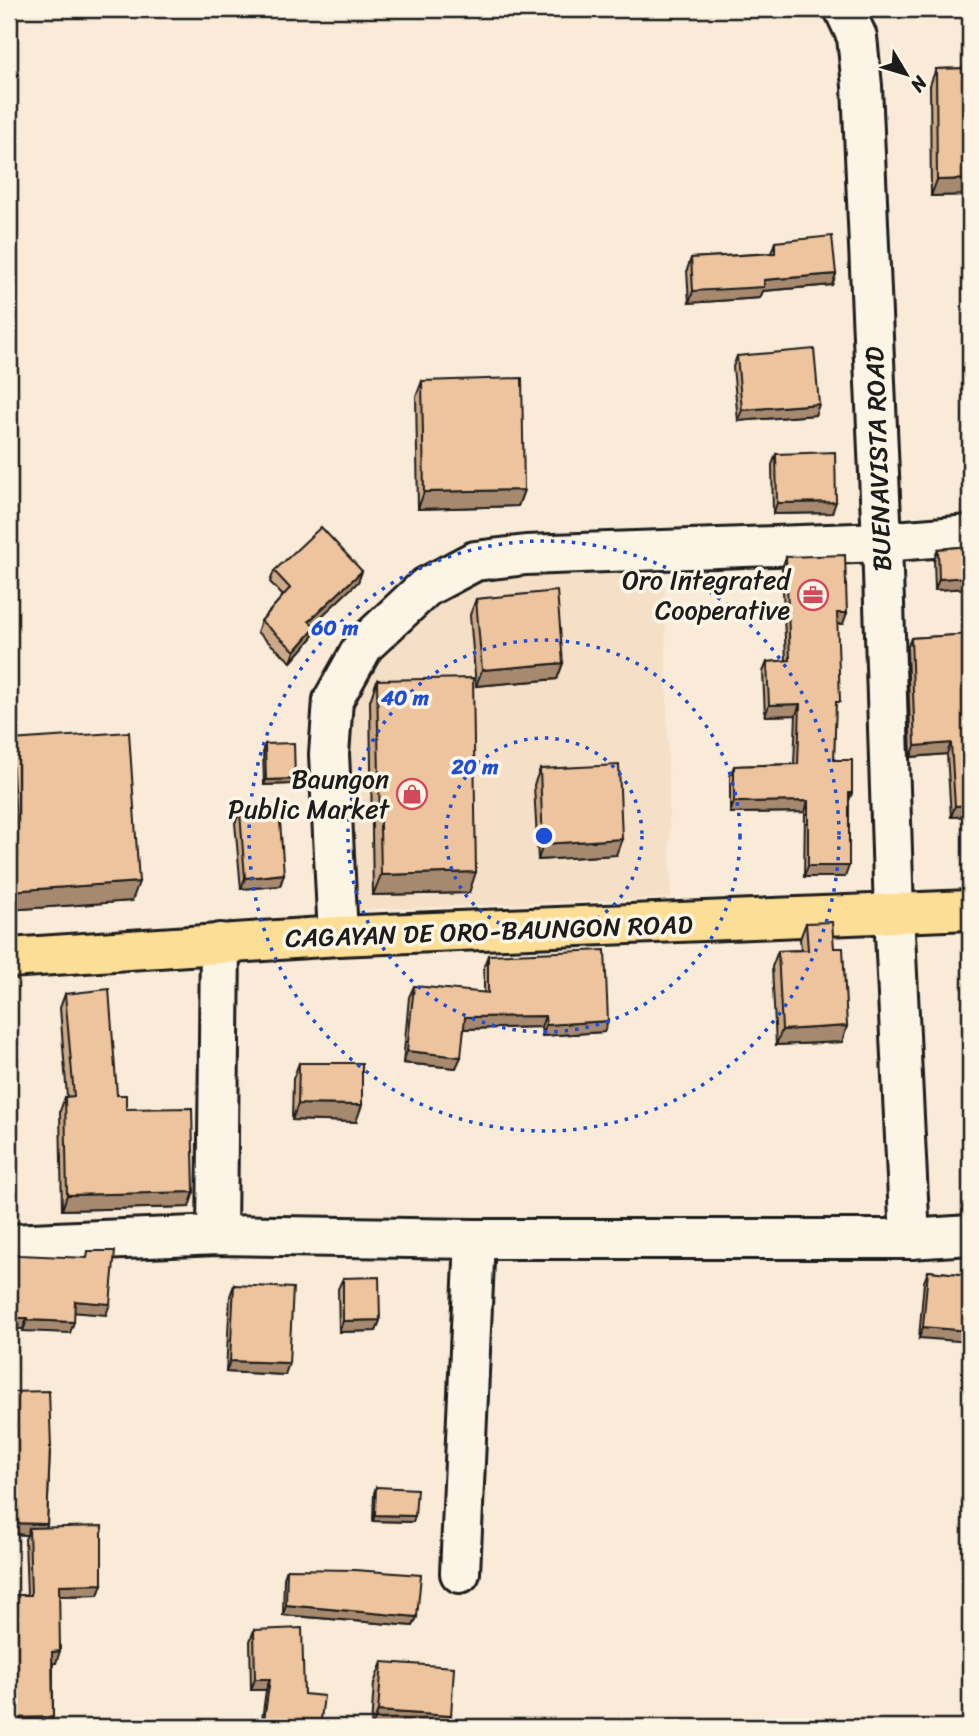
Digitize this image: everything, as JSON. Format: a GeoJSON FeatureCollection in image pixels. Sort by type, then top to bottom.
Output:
{"type":"FeatureCollection","features":[{"type":"Feature","properties":{"kind":"main road","name":"CAGAYAN DE ORO-BAUNGON ROAD"},"geometry":{"type":"LineString","coordinates":[[9,958],[338,936],[970,910]]}},
{"type":"Feature","properties":{"kind":"street","name":"BUENAVISTA ROAD"},"geometry":{"type":"LineString","coordinates":[[844,9],[858,37],[862,86],[882,542],[894,913],[910,1239]]}},
{"type":"Feature","properties":{"kind":"street"},"geometry":{"type":"LineString","coordinates":[[338,936],[329,754],[333,700],[364,645],[426,587],[475,561],[526,555],[882,542],[970,534]]}},
{"type":"Feature","properties":{"kind":"street"},"geometry":{"type":"LineString","coordinates":[[217,1235],[219,943]]}},
{"type":"Feature","properties":{"kind":"street"},"geometry":{"type":"LineString","coordinates":[[9,1244],[217,1235],[475,1239],[910,1239],[970,1235]]}},
{"type":"Feature","properties":{"kind":"street"},"geometry":{"type":"LineString","coordinates":[[460,1573],[475,1239]]}},
{"type":"Feature","properties":{"kind":"shaded area"},"geometry":{"type":"Polygon","coordinates":[[[664,565],[671,898],[351,910],[348,705],[378,649],[423,607],[485,575],[664,565]]]}},
{"type":"Feature","properties":{"kind":"building"},"geometry":{"type":"Polygon","coordinates":[[[970,68],[970,179],[937,180],[936,69],[970,68]]]}},
{"type":"Feature","properties":{"kind":"building"},"geometry":{"type":"Polygon","coordinates":[[[832,236],[836,274],[764,280],[764,287],[693,291],[691,258],[775,253],[775,242],[832,236]]]}},
{"type":"Feature","properties":{"kind":"building"},"geometry":{"type":"Polygon","coordinates":[[[814,349],[819,404],[742,410],[737,356],[814,349]]]}},
{"type":"Feature","properties":{"kind":"building"},"geometry":{"type":"Polygon","coordinates":[[[522,378],[524,490],[424,492],[422,381],[522,378]]]}},
{"type":"Feature","properties":{"kind":"building"},"geometry":{"type":"Polygon","coordinates":[[[835,452],[836,502],[777,503],[776,454],[835,452]]]}},
{"type":"Feature","properties":{"kind":"building"},"geometry":{"type":"Polygon","coordinates":[[[321,527],[362,571],[309,621],[316,627],[295,651],[261,621],[290,588],[274,571],[321,527]]]}},
{"type":"Feature","properties":{"kind":"building"},"geometry":{"type":"Polygon","coordinates":[[[970,546],[970,577],[939,579],[938,549],[970,546]]]}},
{"type":"Feature","properties":{"kind":"building"},"geometry":{"type":"Polygon","coordinates":[[[845,555],[847,613],[837,613],[840,702],[836,702],[834,760],[852,760],[849,866],[808,866],[808,801],[734,802],[734,766],[798,764],[800,704],[769,705],[767,662],[790,660],[786,557],[845,555]]]}},
{"type":"Feature","properties":{"kind":"building"},"geometry":{"type":"Polygon","coordinates":[[[557,591],[563,663],[482,670],[476,599],[557,591]]]}},
{"type":"Feature","properties":{"kind":"building"},"geometry":{"type":"Polygon","coordinates":[[[970,634],[970,805],[955,806],[951,743],[915,746],[911,638],[970,634]]]}},
{"type":"Feature","properties":{"kind":"building"},"geometry":{"type":"Polygon","coordinates":[[[473,678],[476,872],[381,875],[377,680],[473,678]]]}},
{"type":"Feature","properties":{"kind":"building"},"geometry":{"type":"Polygon","coordinates":[[[129,732],[139,882],[9,891],[9,821],[16,821],[11,740],[129,732]]]}},
{"type":"Feature","properties":{"kind":"building"},"geometry":{"type":"Polygon","coordinates":[[[294,743],[295,779],[266,780],[265,744],[294,743]]]}},
{"type":"Feature","properties":{"kind":"building"},"geometry":{"type":"Polygon","coordinates":[[[619,765],[622,839],[543,844],[540,769],[619,765]]]}},
{"type":"Feature","properties":{"kind":"building"},"geometry":{"type":"Polygon","coordinates":[[[279,808],[284,874],[245,878],[240,812],[279,808]]]}},
{"type":"Feature","properties":{"kind":"building"},"geometry":{"type":"Polygon","coordinates":[[[832,922],[834,948],[843,948],[847,1026],[782,1030],[778,951],[808,950],[806,923],[832,922]]]}},
{"type":"Feature","properties":{"kind":"building"},"geometry":{"type":"Polygon","coordinates":[[[605,950],[608,1021],[546,1025],[545,1016],[465,1017],[461,1057],[407,1051],[414,986],[488,993],[488,955],[605,950]]]}},
{"type":"Feature","properties":{"kind":"building"},"geometry":{"type":"Polygon","coordinates":[[[11,978],[13,1022],[9,1023],[9,979],[11,978]]]}},
{"type":"Feature","properties":{"kind":"building"},"geometry":{"type":"Polygon","coordinates":[[[109,989],[117,1095],[126,1095],[126,1109],[192,1108],[194,1192],[67,1195],[65,1097],[74,1096],[65,994],[109,989]]]}},
{"type":"Feature","properties":{"kind":"building"},"geometry":{"type":"Polygon","coordinates":[[[299,1063],[362,1063],[362,1105],[298,1104],[299,1063]]]}},
{"type":"Feature","properties":{"kind":"building"},"geometry":{"type":"Polygon","coordinates":[[[9,1154],[15,1155],[10,1186],[9,1186],[9,1154]]]}},
{"type":"Feature","properties":{"kind":"building"},"geometry":{"type":"Polygon","coordinates":[[[88,1251],[115,1251],[110,1304],[75,1301],[74,1322],[9,1318],[9,1253],[87,1258],[88,1251]]]}},
{"type":"Feature","properties":{"kind":"building"},"geometry":{"type":"Polygon","coordinates":[[[928,1271],[970,1275],[970,1331],[923,1327],[928,1271]]]}},
{"type":"Feature","properties":{"kind":"building"},"geometry":{"type":"Polygon","coordinates":[[[379,1277],[380,1320],[343,1321],[343,1278],[379,1277]]]}},
{"type":"Feature","properties":{"kind":"building"},"geometry":{"type":"Polygon","coordinates":[[[234,1285],[293,1288],[289,1363],[230,1361],[234,1285]]]}},
{"type":"Feature","properties":{"kind":"building"},"geometry":{"type":"Polygon","coordinates":[[[49,1391],[51,1447],[47,1524],[9,1523],[9,1392],[49,1391]]]}},
{"type":"Feature","properties":{"kind":"building"},"geometry":{"type":"Polygon","coordinates":[[[376,1487],[417,1489],[415,1516],[375,1515],[376,1487]]]}},
{"type":"Feature","properties":{"kind":"building"},"geometry":{"type":"Polygon","coordinates":[[[102,1526],[102,1584],[59,1585],[60,1651],[52,1652],[53,1717],[9,1718],[9,1595],[31,1595],[29,1528],[102,1526]]]}},
{"type":"Feature","properties":{"kind":"building"},"geometry":{"type":"Polygon","coordinates":[[[287,1569],[421,1575],[417,1617],[286,1605],[287,1569]]]}},
{"type":"Feature","properties":{"kind":"building"},"geometry":{"type":"Polygon","coordinates":[[[302,1628],[304,1694],[324,1696],[320,1727],[263,1727],[270,1679],[255,1679],[254,1630],[302,1628]]]}},
{"type":"Feature","properties":{"kind":"building"},"geometry":{"type":"Polygon","coordinates":[[[382,1662],[454,1667],[451,1716],[378,1711],[382,1662]]]}},
{"type":"Feature","properties":{"kind":"place","name":"Oro Integrated Cooperative"},"geometry":{"type":"Point","coordinates":[813,595]}},
{"type":"Feature","properties":{"kind":"place","name":"Baungon Public Market"},"geometry":{"type":"Point","coordinates":[412,794]}}]}
